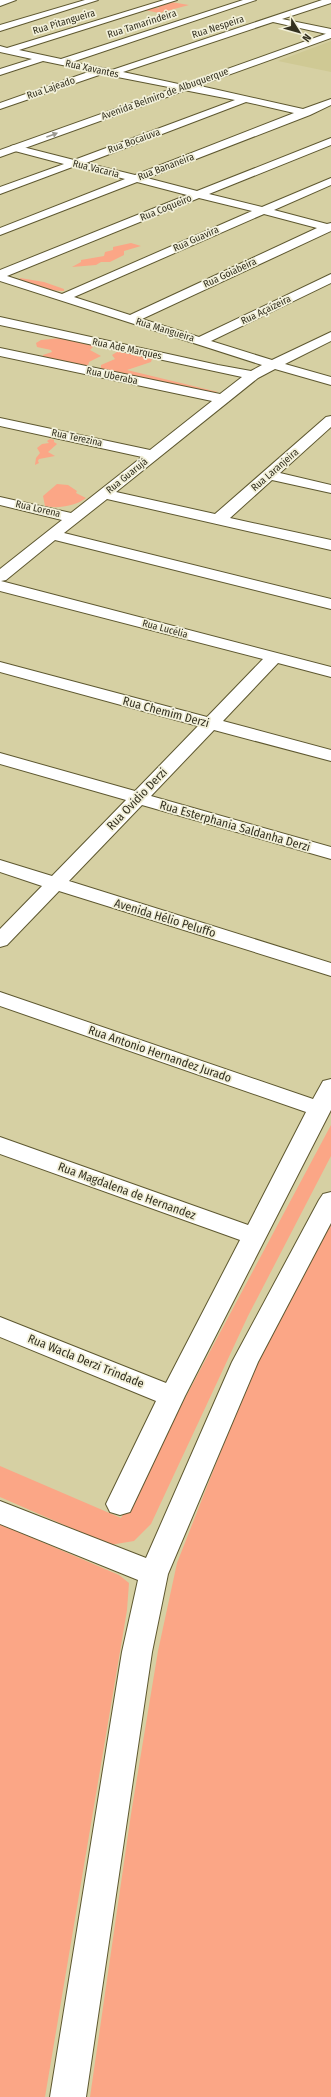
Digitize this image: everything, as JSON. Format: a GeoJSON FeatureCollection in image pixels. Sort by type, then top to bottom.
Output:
{"type":"FeatureCollection","features":[{"type":"Feature","properties":{"kind":"street"},"geometry":{"type":"LineString","coordinates":[[0,4],[12,0]]}},
{"type":"Feature","properties":{"kind":"street"},"geometry":{"type":"LineString","coordinates":[[0,28],[94,0]]}},
{"type":"Feature","properties":{"kind":"street","name":"Rua Pitangueira"},"geometry":{"type":"LineString","coordinates":[[4,50],[174,0]]}},
{"type":"Feature","properties":{"kind":"street","name":"Rua Tamarindeira"},"geometry":{"type":"LineString","coordinates":[[61,62],[252,0]]}},
{"type":"Feature","properties":{"kind":"street","name":"Rua Nespeira"},"geometry":{"type":"LineString","coordinates":[[112,73],[331,0]]}},
{"type":"Feature","properties":{"kind":"street"},"geometry":{"type":"LineString","coordinates":[[201,6],[237,13]]}},
{"type":"Feature","properties":{"kind":"street"},"geometry":{"type":"LineString","coordinates":[[252,16],[329,31]]}},
{"type":"Feature","properties":{"kind":"street","name":"Avenida Belmiro de Albuquerque"},"geometry":{"type":"LineString","coordinates":[[0,144],[329,31]]}},
{"type":"Feature","properties":{"kind":"street","name":"Avenida Belmiro de Albuquerque"},"geometry":{"type":"LineString","coordinates":[[0,154],[185,87],[329,31]]}},
{"type":"Feature","properties":{"kind":"street","name":"Rua Xavantes"},"geometry":{"type":"LineString","coordinates":[[4,50],[169,85],[246,99],[324,117]]}},
{"type":"Feature","properties":{"kind":"street"},"geometry":{"type":"LineString","coordinates":[[0,72],[43,58]]}},
{"type":"Feature","properties":{"kind":"street","name":"Rua Lajeado"},"geometry":{"type":"LineString","coordinates":[[0,106],[102,71]]}},
{"type":"Feature","properties":{"kind":"street","name":"Rua Bocaiuva"},"geometry":{"type":"LineString","coordinates":[[0,191],[246,99]]}},
{"type":"Feature","properties":{"kind":"street","name":"Rua Bananeira"},"geometry":{"type":"LineString","coordinates":[[0,232],[331,102]]}},
{"type":"Feature","properties":{"kind":"street","name":"Rua Coqueiro"},"geometry":{"type":"LineString","coordinates":[[0,276],[331,141]]}},
{"type":"Feature","properties":{"kind":"street","name":"Rua Vacaria"},"geometry":{"type":"LineString","coordinates":[[0,144],[330,227]]}},
{"type":"Feature","properties":{"kind":"street","name":"Rua Guavira"},"geometry":{"type":"LineString","coordinates":[[62,298],[260,210],[331,181]]}},
{"type":"Feature","properties":{"kind":"street","name":"Rua Goiabeira"},"geometry":{"type":"LineString","coordinates":[[130,320],[330,227]]}},
{"type":"Feature","properties":{"kind":"street","name":"Rua Mangueira"},"geometry":{"type":"LineString","coordinates":[[0,276],[19,285],[201,341],[274,366],[331,381]]}},
{"type":"Feature","properties":{"kind":"street","name":"Rua Açaízeira"},"geometry":{"type":"LineString","coordinates":[[201,341],[331,278]]}},
{"type":"Feature","properties":{"kind":"street","name":"Rua Ade Marques"},"geometry":{"type":"LineString","coordinates":[[0,322],[218,369],[254,375]]}},
{"type":"Feature","properties":{"kind":"street"},"geometry":{"type":"LineString","coordinates":[[0,352],[34,329]]}},
{"type":"Feature","properties":{"kind":"street","name":"Rua Guarujá"},"geometry":{"type":"LineString","coordinates":[[0,577],[254,375],[331,336]]}},
{"type":"Feature","properties":{"kind":"street","name":"Rua Uberaba"},"geometry":{"type":"LineString","coordinates":[[0,352],[223,399]]}},
{"type":"Feature","properties":{"kind":"street","name":"Rua Laranjeira"},"geometry":{"type":"LineString","coordinates":[[219,519],[268,475],[324,434],[331,420]]}},
{"type":"Feature","properties":{"kind":"street","name":"Rua Terezina"},"geometry":{"type":"LineString","coordinates":[[0,422],[153,455]]}},
{"type":"Feature","properties":{"kind":"street"},"geometry":{"type":"LineString","coordinates":[[268,475],[331,489]]}},
{"type":"Feature","properties":{"kind":"street"},"geometry":{"type":"LineString","coordinates":[[105,494],[331,545]]}},
{"type":"Feature","properties":{"kind":"street","name":"Rua Lorena"},"geometry":{"type":"LineString","coordinates":[[0,500],[75,518]]}},
{"type":"Feature","properties":{"kind":"street"},"geometry":{"type":"LineString","coordinates":[[52,535],[331,604]]}},
{"type":"Feature","properties":{"kind":"street","name":"Rua Lucélia"},"geometry":{"type":"LineString","coordinates":[[0,586],[331,672]]}},
{"type":"Feature","properties":{"kind":"street","name":"Rua Ovidio Derzi"},"geometry":{"type":"LineString","coordinates":[[0,940],[274,658]]}},
{"type":"Feature","properties":{"kind":"street","name":"Rua Chemim Derzi"},"geometry":{"type":"LineString","coordinates":[[0,667],[331,756]]}},
{"type":"Feature","properties":{"kind":"street","name":"Rua Esterphania Saldanha Derzi"},"geometry":{"type":"LineString","coordinates":[[0,758],[331,853]]}},
{"type":"Feature","properties":{"kind":"street","name":"Avenida Hélio Peluffo"},"geometry":{"type":"LineString","coordinates":[[0,866],[331,970]]}},
{"type":"Feature","properties":{"kind":"street","name":"Rua Antonio Hernandez Jurado"},"geometry":{"type":"LineString","coordinates":[[0,999],[320,1109]]}},
{"type":"Feature","properties":{"kind":"street"},"geometry":{"type":"LineString","coordinates":[[120,1504],[172,1396],[331,1086]]}},
{"type":"Feature","properties":{"kind":"street","name":"Rua Magdalena de Hernandez"},"geometry":{"type":"LineString","coordinates":[[0,1146],[254,1236]]}},
{"type":"Feature","properties":{"kind":"street"},"geometry":{"type":"LineString","coordinates":[[68,2097],[137,1652],[154,1574],[245,1362],[331,1200]]}},
{"type":"Feature","properties":{"kind":"street","name":"Rua Wacla Derzi Trindade"},"geometry":{"type":"LineString","coordinates":[[0,1327],[172,1396]]}},
{"type":"Feature","properties":{"kind":"street"},"geometry":{"type":"LineString","coordinates":[[0,1512],[154,1574]]}},
{"type":"Feature","properties":{"kind":"shaded area"},"geometry":{"type":"Polygon","coordinates":[[[171,2],[189,5],[159,13],[140,9],[154,7],[160,9],[156,6],[171,2]]]}},
{"type":"Feature","properties":{"kind":"shaded area"},"geometry":{"type":"Polygon","coordinates":[[[331,41],[331,72],[278,61],[331,41]]]}},
{"type":"Feature","properties":{"kind":"shaded area"},"geometry":{"type":"Polygon","coordinates":[[[131,243],[141,246],[124,251],[124,255],[110,262],[72,267],[81,262],[81,260],[104,256],[105,252],[113,250],[113,247],[131,243]]]}},
{"type":"Feature","properties":{"kind":"shaded area"},"geometry":{"type":"Polygon","coordinates":[[[20,278],[44,282],[64,289],[64,291],[45,290],[19,280],[20,278]]]}},
{"type":"Feature","properties":{"kind":"shaded area"},"geometry":{"type":"Polygon","coordinates":[[[61,338],[94,346],[90,350],[101,356],[89,362],[88,366],[83,368],[43,357],[43,355],[52,352],[51,350],[37,347],[36,343],[41,340],[61,338]]]}},
{"type":"Feature","properties":{"kind":"shaded area"},"geometry":{"type":"Polygon","coordinates":[[[140,350],[153,356],[151,362],[127,370],[218,392],[207,394],[106,373],[101,369],[101,365],[115,359],[112,355],[117,352],[140,350]]]}},
{"type":"Feature","properties":{"kind":"shaded area"},"geometry":{"type":"Polygon","coordinates":[[[50,439],[54,440],[57,444],[48,452],[55,456],[39,459],[39,463],[35,465],[36,458],[40,453],[37,448],[42,444],[49,443],[47,441],[50,439]]]}},
{"type":"Feature","properties":{"kind":"shaded area"},"geometry":{"type":"Polygon","coordinates":[[[57,484],[68,485],[77,491],[76,493],[86,498],[77,503],[66,506],[45,506],[43,496],[57,484]]]}},
{"type":"Feature","properties":{"kind":"shaded area"},"geometry":{"type":"Polygon","coordinates":[[[331,1125],[331,1156],[248,1316],[151,1524],[134,1541],[110,1545],[0,1497],[0,1466],[121,1518],[331,1125]]]}},
{"type":"Feature","properties":{"kind":"shaded area"},"geometry":{"type":"Polygon","coordinates":[[[331,1209],[331,2097],[90,2097],[131,1814],[158,1651],[177,1563],[246,1387],[331,1209]]]}},
{"type":"Feature","properties":{"kind":"shaded area"},"geometry":{"type":"Polygon","coordinates":[[[0,1524],[119,1575],[129,1583],[127,1610],[45,2097],[0,2097],[0,1524]]]}}]}
